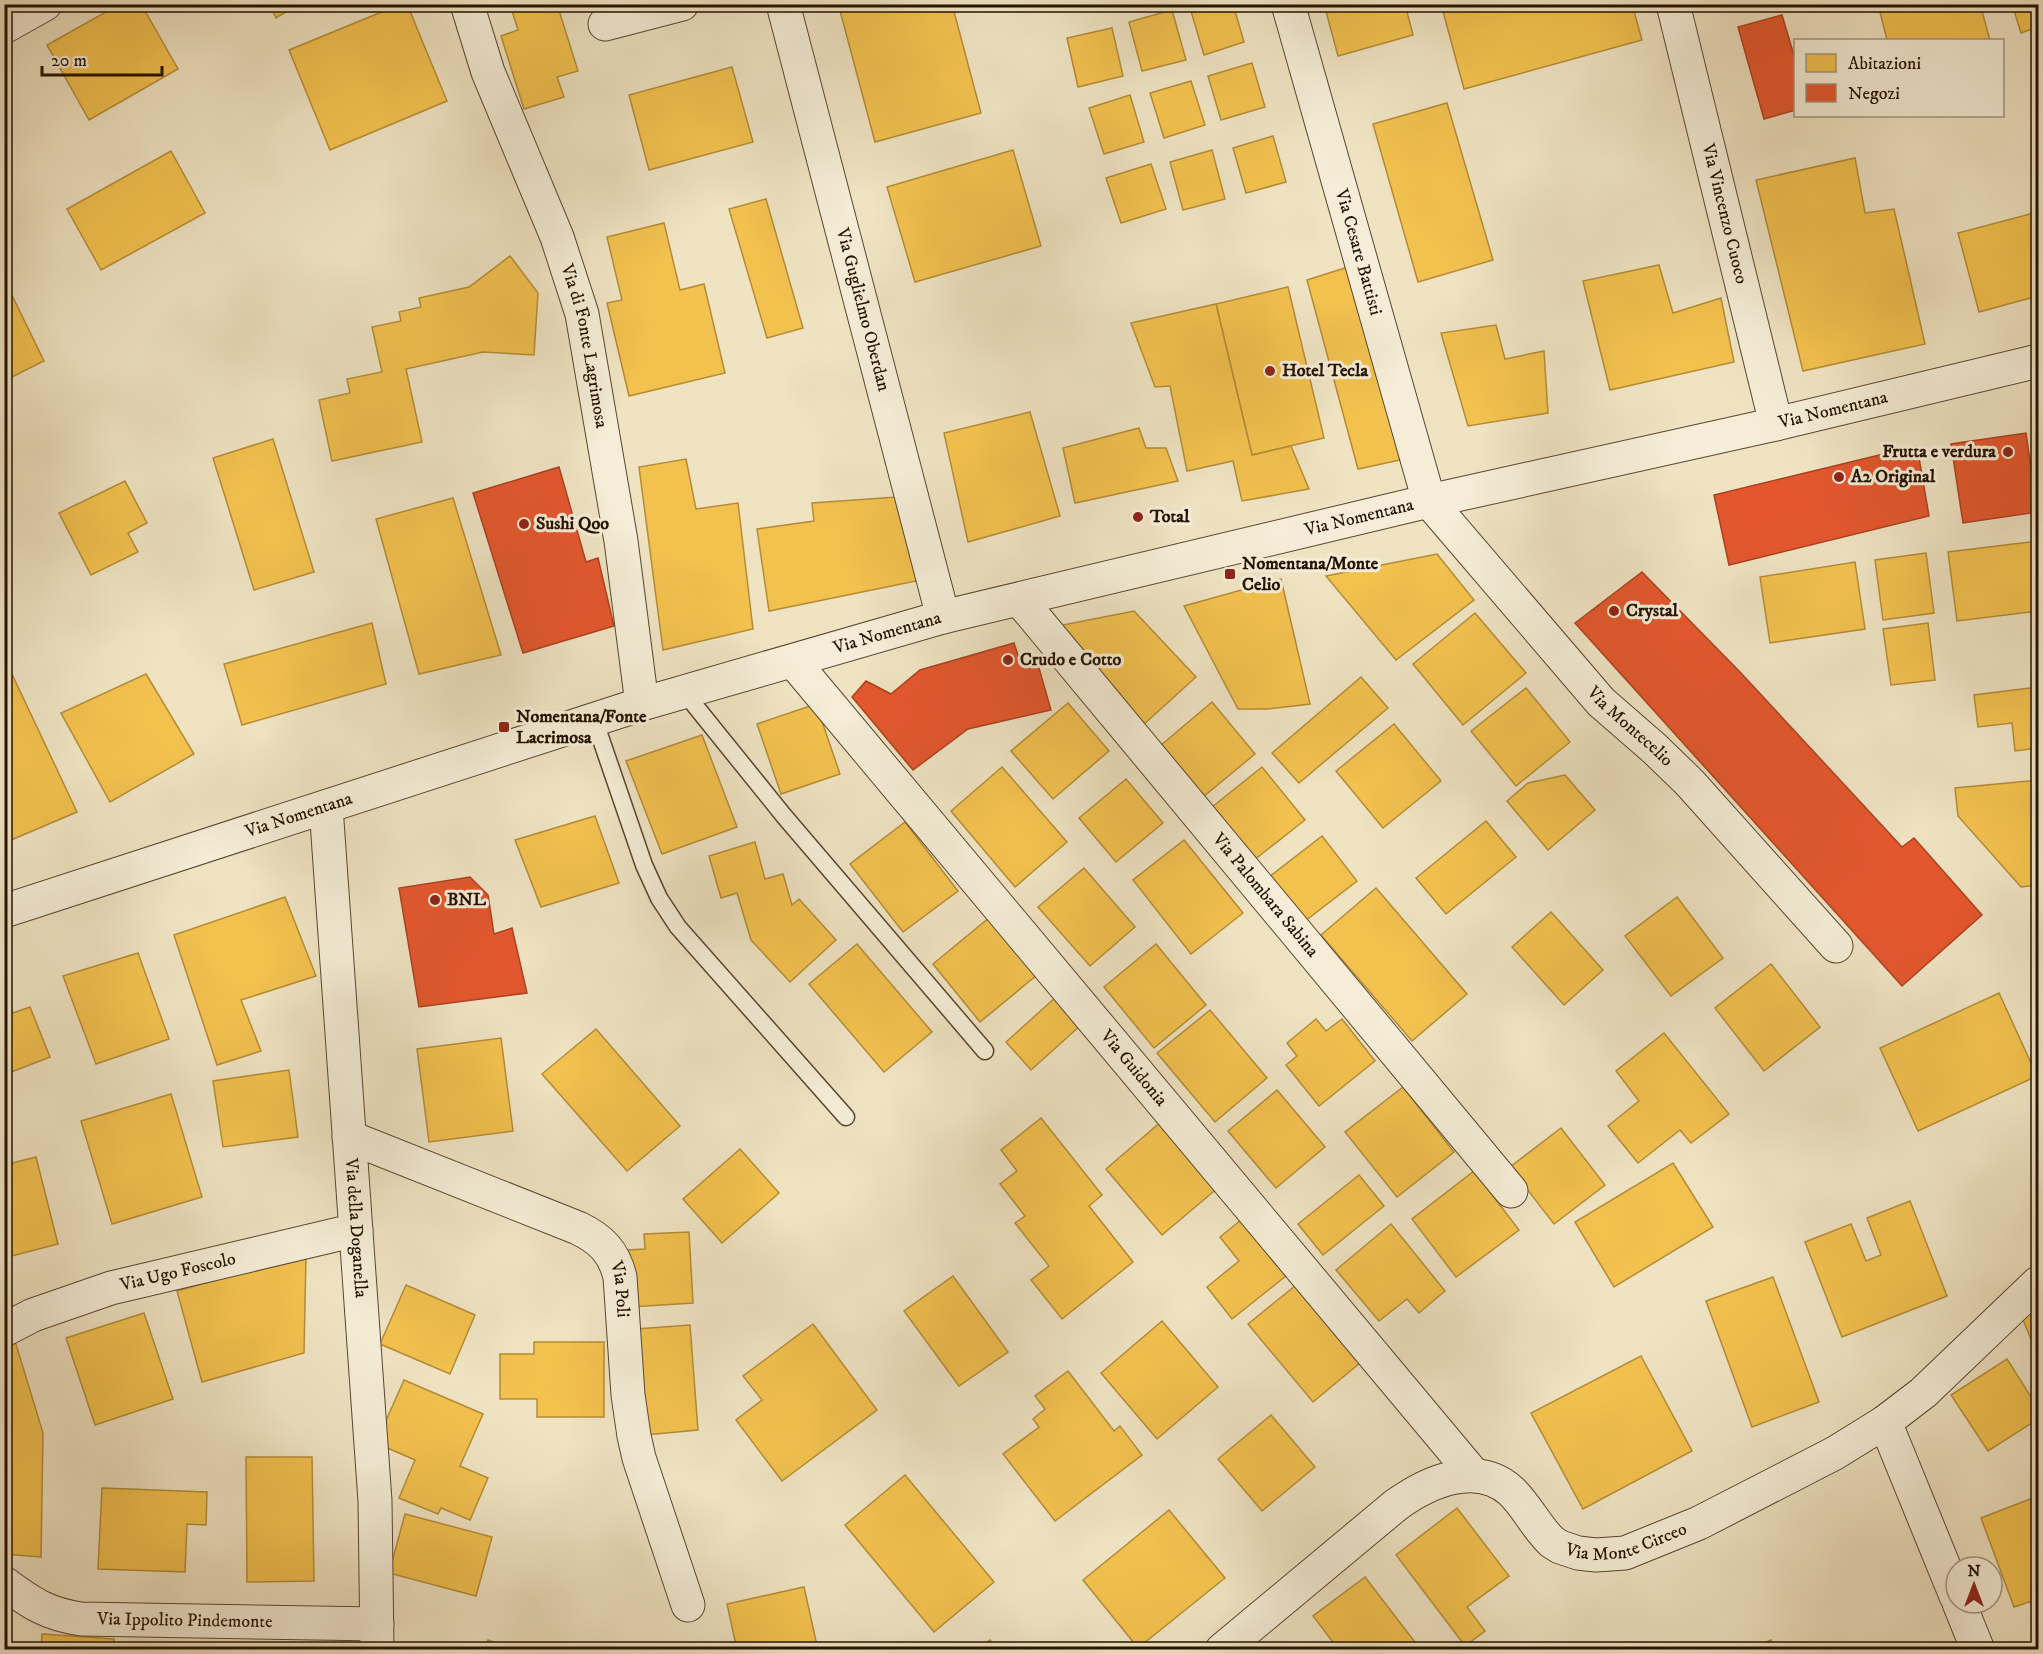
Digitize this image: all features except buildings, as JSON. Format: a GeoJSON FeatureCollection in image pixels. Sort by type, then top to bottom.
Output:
{"type":"FeatureCollection","features":[{"type":"Feature","properties":{"kind":"street"},"geometry":{"type":"LineString","coordinates":[[4,27],[45,4]]}},
{"type":"Feature","properties":{"kind":"street","name":"Via di Fonte Lagrimosa"},"geometry":{"type":"LineString","coordinates":[[467,4],[488,72],[557,237],[582,314],[621,541],[642,704]]}},
{"type":"Feature","properties":{"kind":"street"},"geometry":{"type":"LineString","coordinates":[[605,24],[682,4]]}},
{"type":"Feature","properties":{"kind":"street","name":"Via Guglielmo Oberdan"},"geometry":{"type":"LineString","coordinates":[[783,4],[942,617]]}},
{"type":"Feature","properties":{"kind":"street","name":"Via Cesare Battisti"},"geometry":{"type":"LineString","coordinates":[[1288,4],[1429,501]]}},
{"type":"Feature","properties":{"kind":"street","name":"Via Vincenzo Cuoco"},"geometry":{"type":"LineString","coordinates":[[1673,4],[1776,424]]}},
{"type":"Feature","properties":{"kind":"street","name":"Via Nomentana"},"geometry":{"type":"LineString","coordinates":[[4,911],[594,719],[942,617],[1429,501],[1776,424],[2038,362]]}},
{"type":"Feature","properties":{"kind":"street","name":"Via Montecelio"},"geometry":{"type":"LineString","coordinates":[[1429,501],[1601,702],[1683,777],[1836,946]]}},
{"type":"Feature","properties":{"kind":"street","name":"Via Palombara Sabina"},"geometry":{"type":"LineString","coordinates":[[1020,600],[1511,1191]]}},
{"type":"Feature","properties":{"kind":"street","name":"Via Guidonia"},"geometry":{"type":"LineString","coordinates":[[793,661],[1474,1476]]}},
{"type":"Feature","properties":{"kind":"street","name":"Via della Doganella"},"geometry":{"type":"LineString","coordinates":[[326,807],[375,1501],[377,1637]]}},
{"type":"Feature","properties":{"kind":"street","name":"Via Poli"},"geometry":{"type":"LineString","coordinates":[[349,1137],[578,1228],[598,1238],[606,1245],[616,1263],[620,1277],[628,1395],[639,1458],[688,1605]]}},
{"type":"Feature","properties":{"kind":"street","name":"Via Ugo Foscolo"},"geometry":{"type":"LineString","coordinates":[[4,1330],[33,1315],[111,1288],[356,1230]]}},
{"type":"Feature","properties":{"kind":"street","name":"Via Monte Circeo"},"geometry":{"type":"LineString","coordinates":[[1222,1650],[1410,1495],[1443,1479],[1474,1476],[1486,1478],[1510,1490],[1545,1535],[1560,1547],[1578,1553],[1616,1555],[1634,1550],[1699,1523],[1835,1453],[1885,1422],[1923,1393],[2038,1283]]}},
{"type":"Feature","properties":{"kind":"street"},"geometry":{"type":"LineString","coordinates":[[1885,1422],[1944,1567]]}},
{"type":"Feature","properties":{"kind":"street","name":"Via Ippolito Pindemonte"},"geometry":{"type":"LineString","coordinates":[[4,1583],[39,1607],[58,1615],[81,1619],[377,1637]]}},
{"type":"Feature","properties":{"kind":"street"},"geometry":{"type":"LineString","coordinates":[[1964,1615],[1978,1650]]}},
{"type":"Feature","properties":{"kind":"lane"},"geometry":{"type":"LineString","coordinates":[[684,692],[784,816],[985,1051]]}},
{"type":"Feature","properties":{"kind":"lane"},"geometry":{"type":"LineString","coordinates":[[594,719],[644,865],[668,913],[846,1117]]}},
{"type":"Feature","properties":{"kind":"place","name":"Hotel Tecla"},"geometry":{"type":"Point","coordinates":[1270,371]}},
{"type":"Feature","properties":{"kind":"place","name":"Frutta e verdura"},"geometry":{"type":"Point","coordinates":[2008,452]}},
{"type":"Feature","properties":{"kind":"place","name":"A2 Original"},"geometry":{"type":"Point","coordinates":[1839,477]}},
{"type":"Feature","properties":{"kind":"place","name":"Total"},"geometry":{"type":"Point","coordinates":[1138,517]}},
{"type":"Feature","properties":{"kind":"place","name":"Sushi Qoo"},"geometry":{"type":"Point","coordinates":[524,524]}},
{"type":"Feature","properties":{"kind":"place","name":"Nomentana/Monte Celio"},"geometry":{"type":"Point","coordinates":[1230,574]}},
{"type":"Feature","properties":{"kind":"place","name":"Crystal"},"geometry":{"type":"Point","coordinates":[1614,611]}},
{"type":"Feature","properties":{"kind":"place","name":"Crudo e Cotto"},"geometry":{"type":"Point","coordinates":[1008,660]}},
{"type":"Feature","properties":{"kind":"place","name":"Nomentana/Fonte Lacrimosa"},"geometry":{"type":"Point","coordinates":[504,727]}},
{"type":"Feature","properties":{"kind":"place","name":"BNL"},"geometry":{"type":"Point","coordinates":[435,900]}}]}
